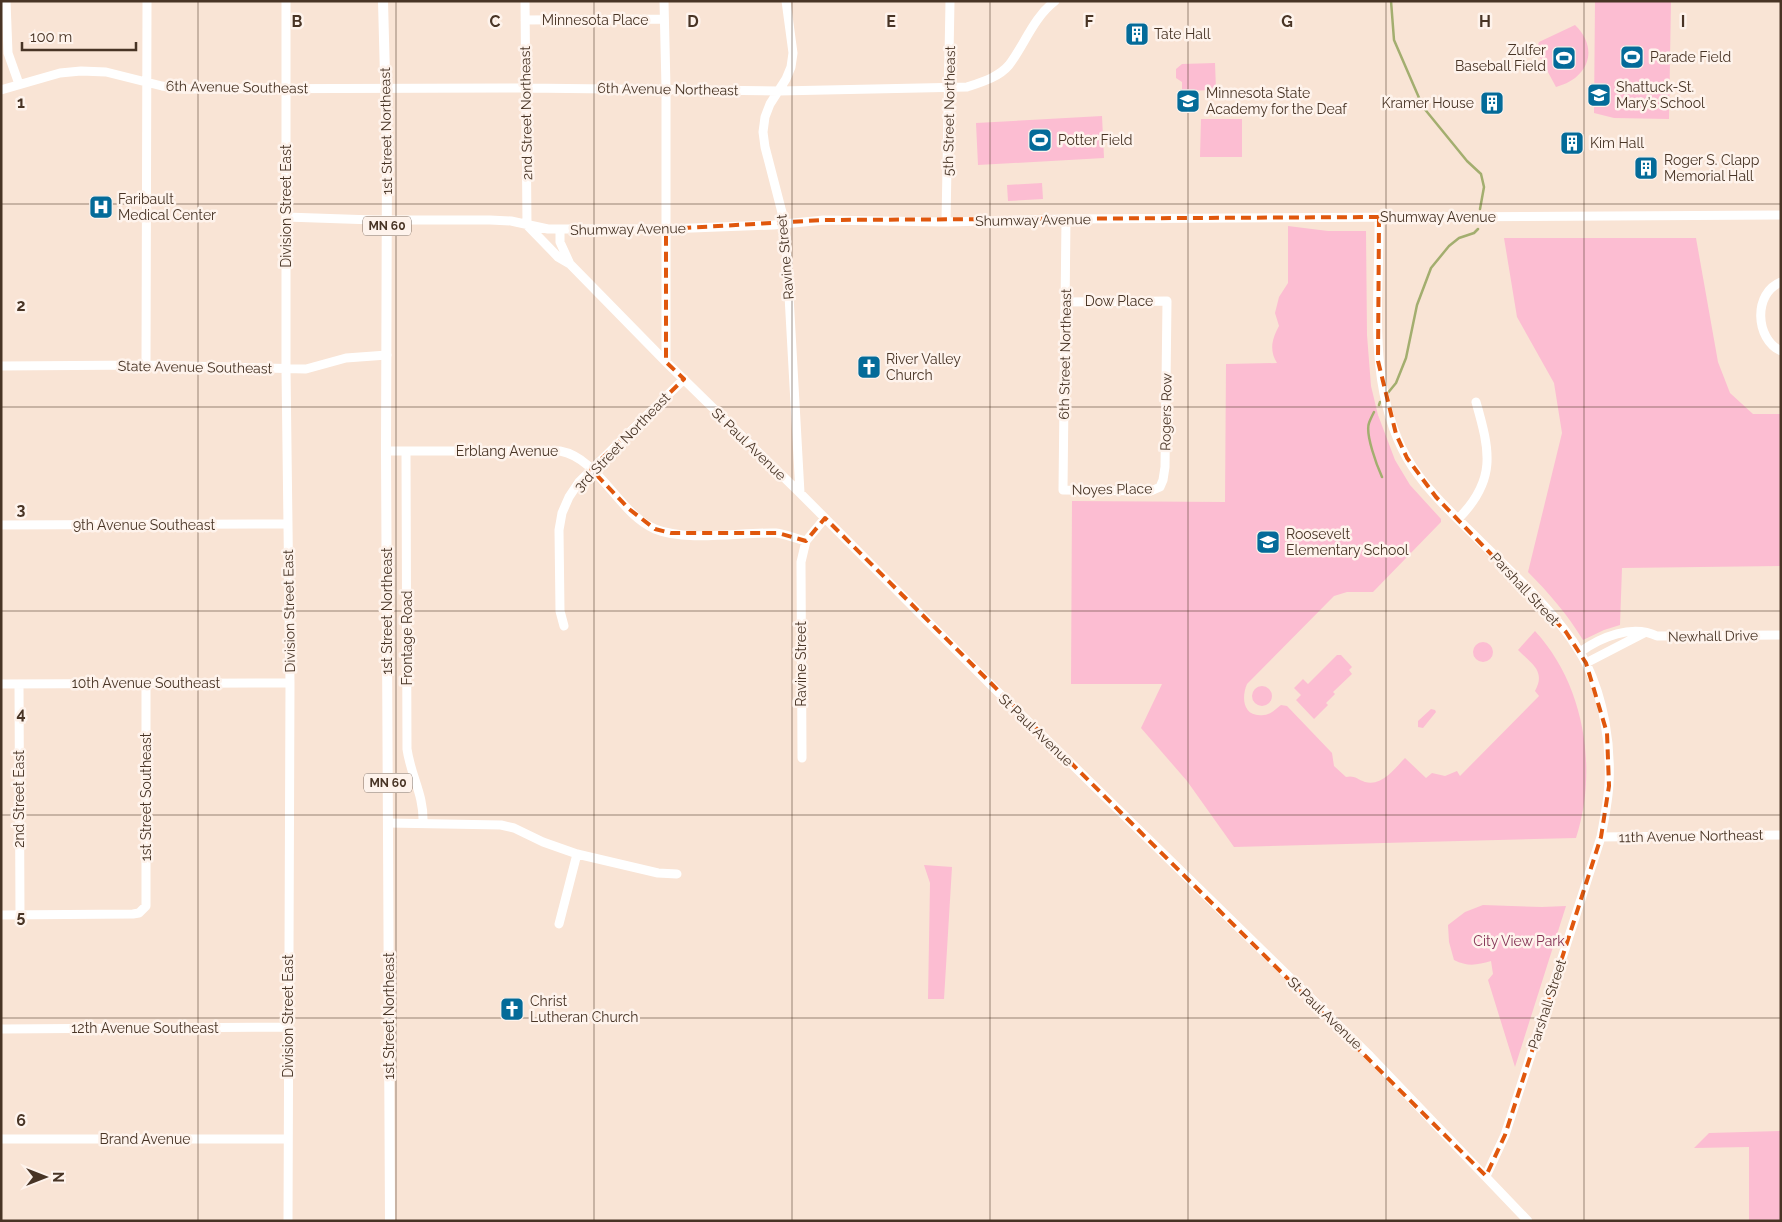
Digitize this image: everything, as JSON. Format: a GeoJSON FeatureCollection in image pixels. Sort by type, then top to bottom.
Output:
{"type":"FeatureCollection","features":[{"type":"Feature","properties":{"kind":"main road","name":"1st Street Northeast"},"geometry":{"type":"LineString","coordinates":[[384,1],[387,220],[386,451],[390,1221]]}},
{"type":"Feature","properties":{"kind":"street"},"geometry":{"type":"LineString","coordinates":[[6,1],[8,53],[19,84]]}},
{"type":"Feature","properties":{"kind":"street"},"geometry":{"type":"LineString","coordinates":[[146,1],[146,365]]}},
{"type":"Feature","properties":{"kind":"street","name":"Division Street East"},"geometry":{"type":"LineString","coordinates":[[286,1],[286,369],[290,683],[288,1221]]}},
{"type":"Feature","properties":{"kind":"street","name":"2nd Street Northeast"},"geometry":{"type":"LineString","coordinates":[[525,1],[524,88],[527,225]]}},
{"type":"Feature","properties":{"kind":"street"},"geometry":{"type":"LineString","coordinates":[[664,1],[666,88],[666,362]]}},
{"type":"Feature","properties":{"kind":"street","name":"Ravine Street"},"geometry":{"type":"LineString","coordinates":[[786,1],[793,53],[791,67],[768,110],[763,132],[764,147],[785,224],[800,493]]}},
{"type":"Feature","properties":{"kind":"street","name":"5th Street Northeast"},"geometry":{"type":"LineString","coordinates":[[946,222],[950,88],[950,1]]}},
{"type":"Feature","properties":{"kind":"street","name":"6th Avenue Northeast"},"geometry":{"type":"LineString","coordinates":[[386,88],[666,88],[779,91],[967,87],[987,81],[1008,66],[1032,26],[1055,1]]}},
{"type":"Feature","properties":{"kind":"street","name":"Minnesota Place"},"geometry":{"type":"LineString","coordinates":[[525,20],[664,19]]}},
{"type":"Feature","properties":{"kind":"street","name":"6th Avenue Southeast"},"geometry":{"type":"LineString","coordinates":[[1,90],[60,73],[81,70],[106,72],[147,83],[184,89],[386,88]]}},
{"type":"Feature","properties":{"kind":"street","name":"Shumway Avenue"},"geometry":{"type":"LineString","coordinates":[[286,217],[387,220],[490,220],[511,221],[548,229],[666,229],[785,224],[824,220],[946,222],[1066,219],[1781,215]]}},
{"type":"Feature","properties":{"kind":"street","name":"Parshall Street"},"geometry":{"type":"LineString","coordinates":[[1379,217],[1378,361],[1387,410],[1396,434],[1411,465],[1436,498],[1542,602],[1566,632],[1586,663],[1600,702],[1607,733],[1609,786],[1601,837],[1505,1134],[1486,1176]]}},
{"type":"Feature","properties":{"kind":"street","name":"6th Street Northeast"},"geometry":{"type":"LineString","coordinates":[[1063,490],[1066,219]]}},
{"type":"Feature","properties":{"kind":"street"},"geometry":{"type":"LineString","coordinates":[[527,225],[558,256],[570,264]]}},
{"type":"Feature","properties":{"kind":"street","name":"St Paul Avenue"},"geometry":{"type":"LineString","coordinates":[[560,229],[560,242],[570,264],[993,687],[1370,1056],[1528,1221]]}},
{"type":"Feature","properties":{"kind":"street"},"geometry":{"type":"LineString","coordinates":[[1781,282],[1768,291],[1763,298],[1761,316],[1764,333],[1768,341],[1781,352]]}},
{"type":"Feature","properties":{"kind":"street","name":"Dow Place"},"geometry":{"type":"LineString","coordinates":[[1065,302],[1167,301],[1167,336]]}},
{"type":"Feature","properties":{"kind":"street","name":"Rogers Row"},"geometry":{"type":"LineString","coordinates":[[1160,487],[1165,467],[1167,336]]}},
{"type":"Feature","properties":{"kind":"street","name":"State Avenue Southeast"},"geometry":{"type":"LineString","coordinates":[[1,366],[146,365],[306,369],[346,358],[387,355]]}},
{"type":"Feature","properties":{"kind":"street","name":"3rd Street Northeast"},"geometry":{"type":"LineString","coordinates":[[564,626],[560,611],[559,530],[562,513],[569,497],[578,482],[684,379]]}},
{"type":"Feature","properties":{"kind":"street"},"geometry":{"type":"LineString","coordinates":[[1458,519],[1476,497],[1487,470],[1486,437],[1476,402]]}},
{"type":"Feature","properties":{"kind":"street","name":"Erblang Avenue"},"geometry":{"type":"LineString","coordinates":[[386,451],[560,451],[581,458],[629,509],[655,529],[670,534],[687,535],[778,533],[806,541]]}},
{"type":"Feature","properties":{"kind":"street","name":"Frontage Road"},"geometry":{"type":"LineString","coordinates":[[406,451],[407,749],[410,765],[421,794],[423,823]]}},
{"type":"Feature","properties":{"kind":"street","name":"Noyes Place"},"geometry":{"type":"LineString","coordinates":[[1063,490],[1152,491],[1160,487]]}},
{"type":"Feature","properties":{"kind":"street","name":"Ravine Street"},"geometry":{"type":"LineString","coordinates":[[802,758],[801,562],[806,541],[824,518]]}},
{"type":"Feature","properties":{"kind":"street","name":"9th Avenue Southeast"},"geometry":{"type":"LineString","coordinates":[[1,525],[287,524]]}},
{"type":"Feature","properties":{"kind":"street"},"geometry":{"type":"LineString","coordinates":[[1586,663],[1647,632]]}},
{"type":"Feature","properties":{"kind":"street","name":"Newhall Drive"},"geometry":{"type":"LineString","coordinates":[[1580,652],[1607,637],[1626,633],[1647,632],[1657,636],[1781,635]]}},
{"type":"Feature","properties":{"kind":"street","name":"1st Street Southeast"},"geometry":{"type":"LineString","coordinates":[[20,915],[133,914],[143,910],[146,906],[146,683]]}},
{"type":"Feature","properties":{"kind":"street","name":"10th Avenue Southeast"},"geometry":{"type":"LineString","coordinates":[[1,684],[290,683]]}},
{"type":"Feature","properties":{"kind":"street","name":"2nd Street East"},"geometry":{"type":"LineString","coordinates":[[19,684],[20,915]]}},
{"type":"Feature","properties":{"kind":"street"},"geometry":{"type":"LineString","coordinates":[[388,823],[501,825],[514,828],[543,842],[577,854],[658,873],[677,874]]}},
{"type":"Feature","properties":{"kind":"street","name":"11th Avenue Northeast"},"geometry":{"type":"LineString","coordinates":[[1601,837],[1781,835]]}},
{"type":"Feature","properties":{"kind":"street"},"geometry":{"type":"LineString","coordinates":[[559,924],[577,854]]}},
{"type":"Feature","properties":{"kind":"street"},"geometry":{"type":"LineString","coordinates":[[1,915],[20,915]]}},
{"type":"Feature","properties":{"kind":"street","name":"12th Avenue Southeast"},"geometry":{"type":"LineString","coordinates":[[1,1029],[288,1027]]}},
{"type":"Feature","properties":{"kind":"street","name":"Brand Avenue"},"geometry":{"type":"LineString","coordinates":[[1,1139],[288,1139]]}},
{"type":"Feature","properties":{"kind":"highlighted area"},"geometry":{"type":"Polygon","coordinates":[[[1379,217],[1378,361],[1396,434],[1407,458],[1436,497],[1566,632],[1586,663],[1607,733],[1609,786],[1601,837],[1505,1135],[1486,1176],[825,518],[806,541],[778,533],[671,533],[655,529],[629,509],[591,469],[684,379],[666,362],[666,229],[824,220],[1379,217]]]}},
{"type":"Feature","properties":{"kind":"green space","name":"Parade Field"},"geometry":{"type":"Polygon","coordinates":[[[1595,1],[1671,1],[1669,119],[1614,118],[1594,113],[1595,1]]]}},
{"type":"Feature","properties":{"kind":"green space","name":"Zulfer Baseball Field"},"geometry":{"type":"Polygon","coordinates":[[[1575,25],[1583,34],[1587,44],[1587,62],[1583,70],[1576,77],[1556,87],[1536,50],[1539,42],[1575,25]]]}},
{"type":"Feature","properties":{"kind":"green space"},"geometry":{"type":"Polygon","coordinates":[[[1215,63],[1216,90],[1182,91],[1182,82],[1176,78],[1176,69],[1182,64],[1215,63]]]}},
{"type":"Feature","properties":{"kind":"green space","name":"Potter Field"},"geometry":{"type":"Polygon","coordinates":[[[1102,116],[1104,158],[978,165],[976,123],[1102,116]]]}},
{"type":"Feature","properties":{"kind":"green space"},"geometry":{"type":"Polygon","coordinates":[[[1201,119],[1242,119],[1242,157],[1200,157],[1201,119]]]}},
{"type":"Feature","properties":{"kind":"green space"},"geometry":{"type":"Polygon","coordinates":[[[1042,183],[1043,199],[1008,201],[1007,185],[1042,183]]]}},
{"type":"Feature","properties":{"kind":"green space","name":"Roosevelt Elementary School"},"geometry":{"type":"Polygon","coordinates":[[[1288,226],[1328,231],[1366,231],[1367,335],[1371,386],[1378,415],[1395,460],[1410,485],[1441,519],[1441,522],[1373,592],[1347,592],[1334,596],[1247,684],[1244,695],[1245,706],[1252,713],[1264,715],[1273,712],[1281,705],[1287,706],[1332,753],[1334,766],[1346,777],[1353,777],[1371,783],[1377,782],[1388,776],[1405,758],[1426,778],[1432,773],[1445,776],[1457,771],[1460,776],[1539,696],[1535,691],[1539,678],[1536,668],[1518,650],[1535,631],[1552,653],[1566,677],[1576,702],[1582,729],[1586,757],[1586,785],[1583,812],[1576,838],[1234,847],[1187,781],[1141,728],[1162,684],[1071,684],[1072,501],[1225,502],[1226,364],[1277,363],[1273,354],[1272,344],[1279,326],[1275,313],[1279,297],[1288,283],[1288,226]]]}},
{"type":"Feature","properties":{"kind":"green space"},"geometry":{"type":"Polygon","coordinates":[[[1504,238],[1696,238],[1718,362],[1730,393],[1753,414],[1781,414],[1781,566],[1622,568],[1620,625],[1583,640],[1571,621],[1528,572],[1562,433],[1554,383],[1517,317],[1504,238]]]}},
{"type":"Feature","properties":{"kind":"green space"},"geometry":{"type":"Polygon","coordinates":[[[1483,642],[1490,645],[1493,652],[1490,659],[1483,662],[1476,659],[1473,652],[1476,645],[1483,642]]]}},
{"type":"Feature","properties":{"kind":"green space"},"geometry":{"type":"Polygon","coordinates":[[[1337,655],[1341,655],[1352,667],[1349,670],[1352,674],[1333,692],[1335,694],[1326,703],[1328,705],[1314,719],[1296,700],[1301,695],[1294,688],[1303,679],[1308,684],[1337,655]]]}},
{"type":"Feature","properties":{"kind":"green space"},"geometry":{"type":"Polygon","coordinates":[[[1262,686],[1269,689],[1272,696],[1269,703],[1262,706],[1255,703],[1252,696],[1255,689],[1262,686]]]}},
{"type":"Feature","properties":{"kind":"green space"},"geometry":{"type":"Polygon","coordinates":[[[1431,709],[1436,712],[1423,728],[1418,727],[1418,721],[1431,709]]]}},
{"type":"Feature","properties":{"kind":"green space"},"geometry":{"type":"Polygon","coordinates":[[[924,865],[952,867],[944,999],[928,999],[930,883],[924,865]]]}},
{"type":"Feature","properties":{"kind":"green space","name":"City View Park"},"geometry":{"type":"Polygon","coordinates":[[[1483,905],[1566,906],[1515,1067],[1488,980],[1493,974],[1491,961],[1472,965],[1454,960],[1449,942],[1448,925],[1465,912],[1483,905]]]}},
{"type":"Feature","properties":{"kind":"green space"},"geometry":{"type":"Polygon","coordinates":[[[1781,1131],[1781,1221],[1749,1221],[1749,1147],[1694,1148],[1709,1133],[1781,1131]]]}},
{"type":"Feature","properties":{"kind":"waterway"},"geometry":{"type":"LineString","coordinates":[[1391,1],[1394,40],[1423,107],[1467,161],[1481,174],[1484,187],[1480,209]]}},
{"type":"Feature","properties":{"kind":"waterway"},"geometry":{"type":"LineString","coordinates":[[1387,394],[1396,383],[1406,358],[1417,305],[1431,268],[1449,246],[1459,238],[1474,233],[1478,229]]}},
{"type":"Feature","properties":{"kind":"waterway"},"geometry":{"type":"LineString","coordinates":[[1374,412],[1368,428],[1370,442],[1382,477]]}},
{"type":"Feature","properties":{"kind":"place","name":"Tate Hall"},"geometry":{"type":"Point","coordinates":[1137,34]}},
{"type":"Feature","properties":{"kind":"place","name":"Parade Field"},"geometry":{"type":"Point","coordinates":[1632,57]}},
{"type":"Feature","properties":{"kind":"place","name":"Zulfer Baseball Field"},"geometry":{"type":"Point","coordinates":[1564,58]}},
{"type":"Feature","properties":{"kind":"place","name":"Shattuck-St. Mary’s School"},"geometry":{"type":"Point","coordinates":[1599,95]}},
{"type":"Feature","properties":{"kind":"place","name":"Minnesota State Academy for the Deaf"},"geometry":{"type":"Point","coordinates":[1188,101]}},
{"type":"Feature","properties":{"kind":"place","name":"Kramer House"},"geometry":{"type":"Point","coordinates":[1492,103]}},
{"type":"Feature","properties":{"kind":"place","name":"Potter Field"},"geometry":{"type":"Point","coordinates":[1040,140]}},
{"type":"Feature","properties":{"kind":"place","name":"Kim Hall"},"geometry":{"type":"Point","coordinates":[1572,143]}},
{"type":"Feature","properties":{"kind":"place","name":"Roger S. Clapp Memorial Hall"},"geometry":{"type":"Point","coordinates":[1646,168]}},
{"type":"Feature","properties":{"kind":"place","name":"Faribault Medical Center"},"geometry":{"type":"Point","coordinates":[101,207]}},
{"type":"Feature","properties":{"kind":"place","name":"River Valley Church"},"geometry":{"type":"Point","coordinates":[869,367]}},
{"type":"Feature","properties":{"kind":"place","name":"Roosevelt Elementary School"},"geometry":{"type":"Point","coordinates":[1268,542]}},
{"type":"Feature","properties":{"kind":"place","name":"Christ Lutheran Church"},"geometry":{"type":"Point","coordinates":[512,1009]}}]}
